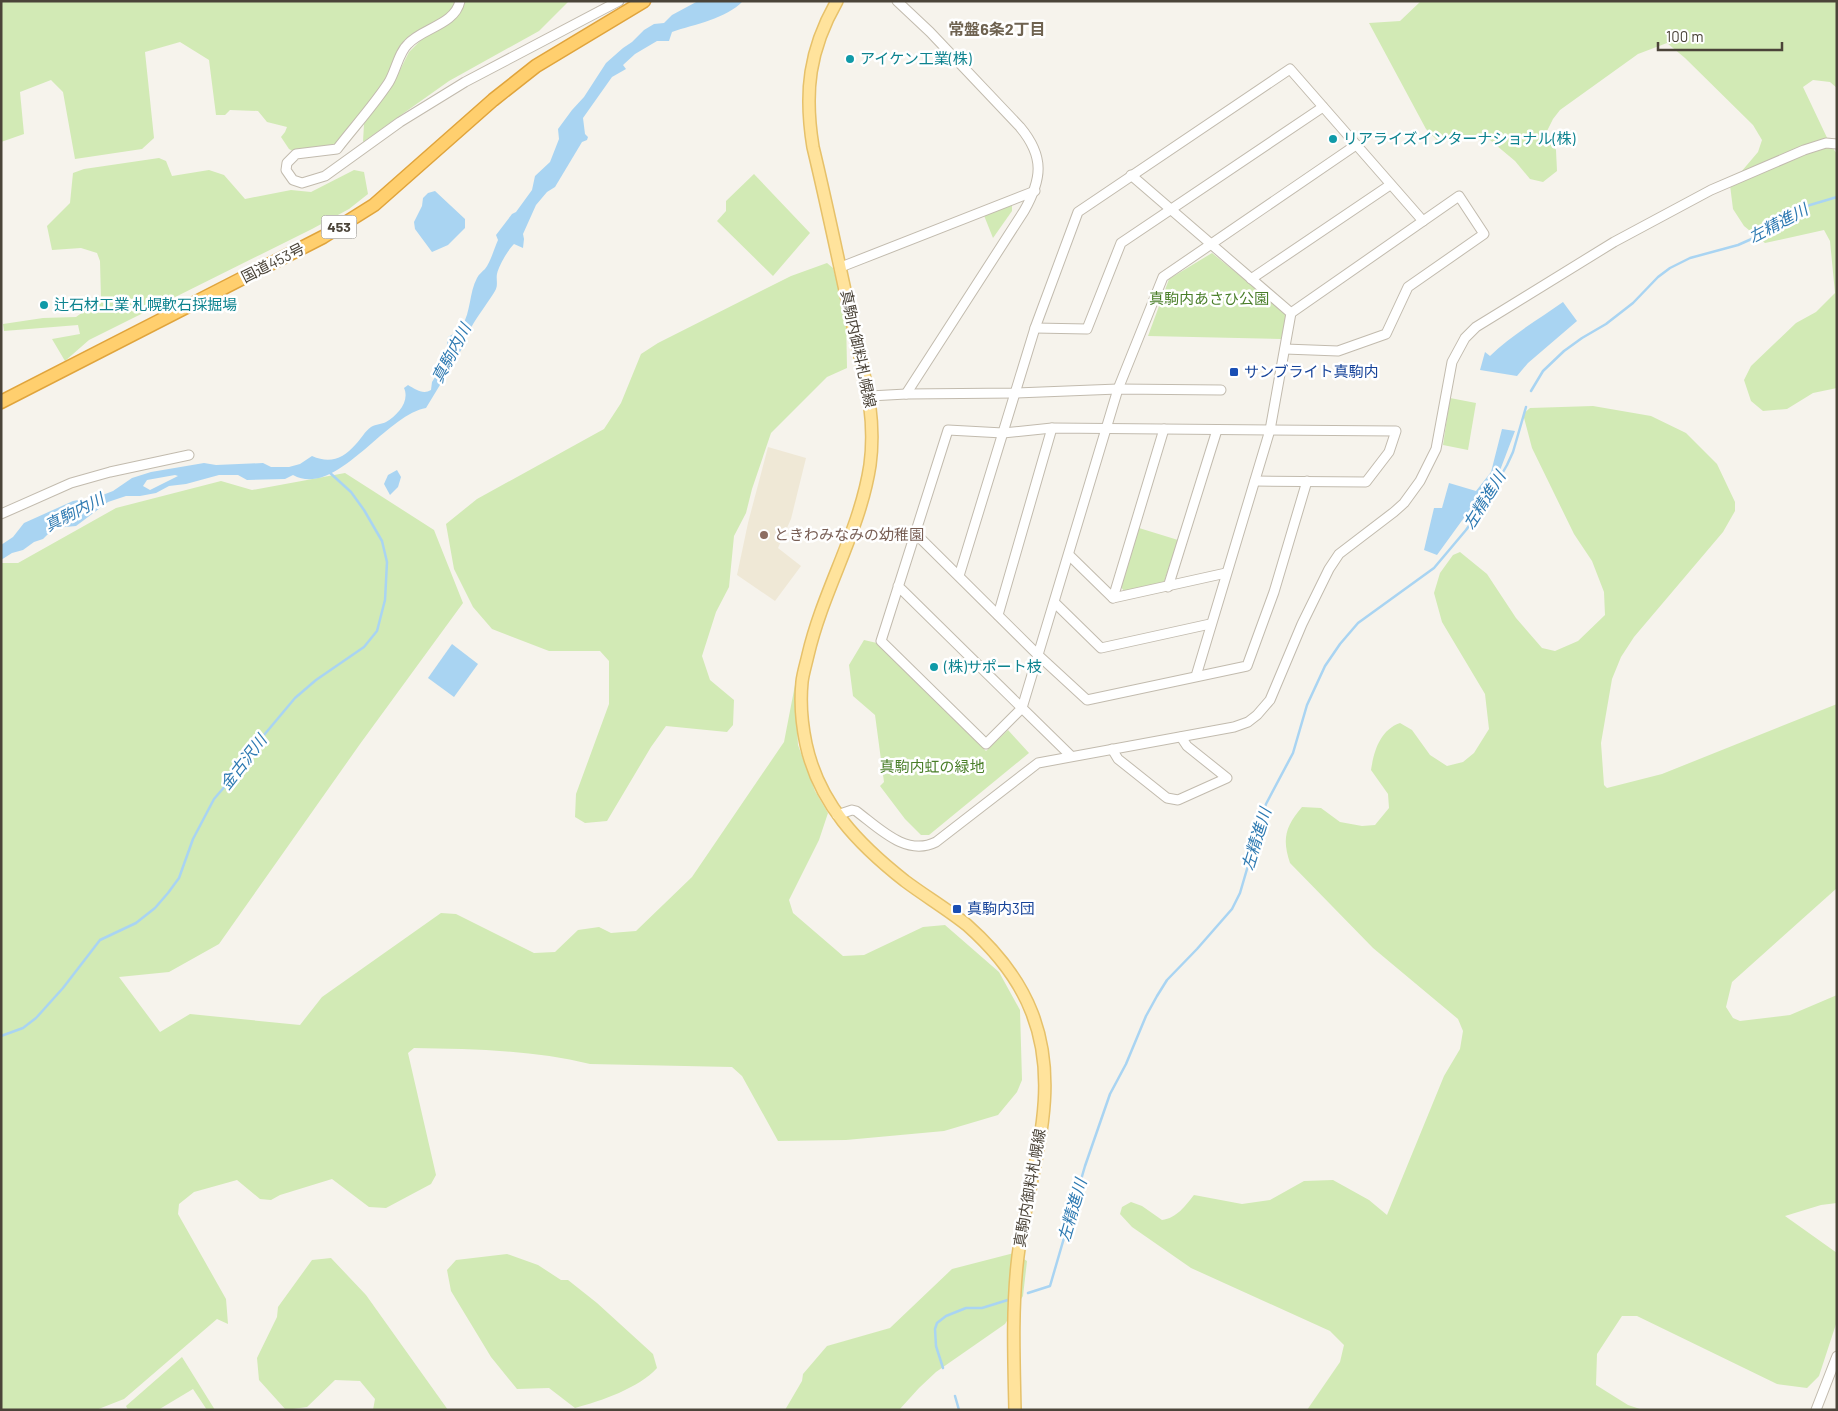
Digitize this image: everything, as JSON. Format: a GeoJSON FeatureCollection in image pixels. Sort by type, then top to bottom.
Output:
{"type":"FeatureCollection","features":[{"type":"Feature","properties":{"kind":"highway","name":"国道453号"},"geometry":{"type":"LineString","coordinates":[[1,402],[323,237],[374,205],[493,100],[536,66],[644,1]]}},
{"type":"Feature","properties":{"kind":"main road","name":"真駒内御料札幌線"},"geometry":{"type":"LineString","coordinates":[[837,1],[826,20],[817,44],[807,94],[809,124],[870,396],[872,439],[865,491],[814,633],[802,682],[803,722],[807,745],[820,783],[837,815],[870,852],[967,925],[995,952],[1018,984],[1032,1014],[1044,1072],[1044,1094],[1040,1144],[1022,1229],[1017,1264],[1013,1333],[1015,1410]]}},
{"type":"Feature","properties":{"kind":"street"},"geometry":{"type":"LineString","coordinates":[[460,1],[459,6],[447,20],[408,43],[389,82],[337,148],[296,154],[290,158],[286,170],[293,180],[302,183],[325,176],[400,122],[465,82],[619,1]]}},
{"type":"Feature","properties":{"kind":"street"},"geometry":{"type":"LineString","coordinates":[[897,1],[930,32],[1029,138],[1036,155],[1038,168],[1035,191],[1024,212],[906,394]]}},
{"type":"Feature","properties":{"kind":"street"},"geometry":{"type":"LineString","coordinates":[[959,576],[1035,328],[1078,212],[1290,69],[1422,221]]}},
{"type":"Feature","properties":{"kind":"street"},"geometry":{"type":"LineString","coordinates":[[1035,328],[1087,330],[1121,243],[1323,106]]}},
{"type":"Feature","properties":{"kind":"street"},"geometry":{"type":"LineString","coordinates":[[837,815],[852,810],[856,811],[896,841],[906,845],[928,846],[936,842],[1038,764],[1071,756],[1234,727],[1248,722],[1270,700],[1302,624],[1339,554],[1404,503],[1420,481],[1436,449],[1452,362],[1465,338],[1476,327],[1614,242],[1711,190],[1804,150],[1826,143],[1837,144]]}},
{"type":"Feature","properties":{"kind":"street"},"geometry":{"type":"LineString","coordinates":[[1255,481],[1366,482],[1388,452],[1396,431],[1107,430],[1052,428],[1003,433],[948,430],[881,641],[986,744],[1022,708],[1055,603],[1107,430],[1118,389],[1162,277],[1356,146]]}},
{"type":"Feature","properties":{"kind":"street"},"geometry":{"type":"LineString","coordinates":[[1131,176],[1291,313]]}},
{"type":"Feature","properties":{"kind":"street"},"geometry":{"type":"LineString","coordinates":[[1251,279],[1390,184]]}},
{"type":"Feature","properties":{"kind":"street"},"geometry":{"type":"LineString","coordinates":[[841,267],[1035,191]]}},
{"type":"Feature","properties":{"kind":"street"},"geometry":{"type":"LineString","coordinates":[[1196,676],[1210,624],[1270,430],[1291,313],[1459,196],[1484,234],[1408,287],[1386,334],[1338,351],[1286,349]]}},
{"type":"Feature","properties":{"kind":"street"},"geometry":{"type":"LineString","coordinates":[[870,396],[1118,389],[1221,390]]}},
{"type":"Feature","properties":{"kind":"street"},"geometry":{"type":"LineString","coordinates":[[998,615],[1052,428]]}},
{"type":"Feature","properties":{"kind":"street"},"geometry":{"type":"LineString","coordinates":[[1113,598],[1164,430]]}},
{"type":"Feature","properties":{"kind":"street"},"geometry":{"type":"LineString","coordinates":[[1168,587],[1217,430]]}},
{"type":"Feature","properties":{"kind":"street"},"geometry":{"type":"LineString","coordinates":[[1,514],[71,483],[110,472],[189,455]]}},
{"type":"Feature","properties":{"kind":"street"},"geometry":{"type":"LineString","coordinates":[[915,533],[1087,700],[1246,666],[1274,592],[1307,481]]}},
{"type":"Feature","properties":{"kind":"street"},"geometry":{"type":"LineString","coordinates":[[1069,555],[1113,598]]}},
{"type":"Feature","properties":{"kind":"street"},"geometry":{"type":"LineString","coordinates":[[1113,598],[1168,587],[1226,572]]}},
{"type":"Feature","properties":{"kind":"street"},"geometry":{"type":"LineString","coordinates":[[898,586],[1071,756]]}},
{"type":"Feature","properties":{"kind":"street"},"geometry":{"type":"LineString","coordinates":[[1055,603],[1101,648],[1210,624]]}},
{"type":"Feature","properties":{"kind":"street"},"geometry":{"type":"LineString","coordinates":[[1112,749],[1118,759],[1167,798],[1178,800],[1227,778],[1186,746],[1181,737]]}},
{"type":"Feature","properties":{"kind":"street"},"geometry":{"type":"LineString","coordinates":[[1816,1410],[1837,1356]]}},
{"type":"Feature","properties":{"kind":"shaded area","name":"ときわみなみの幼稚園"},"geometry":{"type":"Polygon","coordinates":[[[768,447],[806,458],[791,519],[778,548],[801,566],[775,601],[737,575],[748,523],[768,447]]]}},
{"type":"Feature","properties":{"kind":"green space"},"geometry":{"type":"Polygon","coordinates":[[[1,1],[455,1],[453,9],[443,19],[410,35],[398,50],[394,67],[388,80],[336,145],[302,156],[289,149],[281,137],[287,127],[267,122],[258,111],[230,110],[225,115],[216,115],[209,60],[180,42],[145,52],[154,138],[142,149],[75,159],[63,92],[51,80],[20,92],[24,134],[1,142],[1,1]]]}},
{"type":"Feature","properties":{"kind":"green space"},"geometry":{"type":"Polygon","coordinates":[[[463,1],[569,1],[539,31],[449,81],[363,142],[364,124],[399,72],[409,52],[423,38],[450,20],[463,1]]]}},
{"type":"Feature","properties":{"kind":"green space"},"geometry":{"type":"Polygon","coordinates":[[[1421,1],[1837,1],[1837,88],[1830,82],[1813,80],[1803,87],[1830,144],[1837,154],[1837,388],[1813,393],[1787,409],[1763,411],[1751,401],[1744,380],[1751,366],[1796,323],[1816,312],[1835,293],[1830,241],[1824,230],[1765,243],[1744,226],[1733,209],[1730,185],[1758,152],[1762,140],[1753,125],[1685,58],[1667,43],[1638,54],[1560,110],[1547,131],[1556,150],[1557,171],[1543,182],[1530,179],[1515,161],[1484,135],[1438,141],[1426,129],[1369,23],[1400,21],[1421,1]]]}},
{"type":"Feature","properties":{"kind":"green space"},"geometry":{"type":"Polygon","coordinates":[[[159,158],[166,161],[172,176],[209,170],[224,175],[245,199],[291,190],[311,192],[354,170],[364,172],[368,194],[349,209],[312,229],[89,340],[65,361],[52,339],[80,334],[78,325],[4,331],[3,324],[43,318],[76,317],[101,299],[100,261],[97,253],[81,248],[52,250],[47,226],[70,203],[73,173],[84,169],[159,158]]]}},
{"type":"Feature","properties":{"kind":"green space"},"geometry":{"type":"Polygon","coordinates":[[[754,174],[810,233],[773,276],[717,221],[726,211],[726,201],[754,174]]]}},
{"type":"Feature","properties":{"kind":"green space"},"geometry":{"type":"Polygon","coordinates":[[[1012,204],[1012,211],[993,238],[983,213],[1012,204]]]}},
{"type":"Feature","properties":{"kind":"green space","name":"真駒内あさひ公園"},"geometry":{"type":"Polygon","coordinates":[[[1212,253],[1287,314],[1281,339],[1148,336],[1169,279],[1212,253]]]}},
{"type":"Feature","properties":{"kind":"green space"},"geometry":{"type":"Polygon","coordinates":[[[827,263],[833,268],[846,316],[847,368],[827,377],[771,433],[746,513],[734,536],[729,587],[716,612],[702,656],[710,680],[734,700],[733,725],[727,732],[666,726],[651,747],[607,821],[585,823],[575,817],[576,794],[609,704],[609,661],[600,651],[549,651],[492,629],[473,607],[454,569],[446,524],[477,499],[604,429],[621,403],[641,354],[658,343],[791,276],[827,263]]]}},
{"type":"Feature","properties":{"kind":"green space"},"geometry":{"type":"Polygon","coordinates":[[[1450,398],[1476,403],[1468,450],[1443,445],[1450,398]]]}},
{"type":"Feature","properties":{"kind":"green space"},"geometry":{"type":"Polygon","coordinates":[[[1593,406],[1651,416],[1686,433],[1717,464],[1735,502],[1735,511],[1723,532],[1634,637],[1621,657],[1612,679],[1601,743],[1604,785],[1607,788],[1662,774],[1837,704],[1837,888],[1732,982],[1726,1007],[1733,1018],[1740,1021],[1790,1015],[1837,995],[1837,1203],[1821,1205],[1785,1216],[1837,1253],[1837,1321],[1819,1376],[1807,1388],[1777,1384],[1637,1316],[1622,1316],[1597,1354],[1596,1385],[1628,1405],[1643,1410],[1307,1410],[1340,1362],[1344,1345],[1330,1331],[1191,1268],[1132,1227],[1120,1214],[1122,1207],[1131,1202],[1142,1206],[1162,1220],[1176,1214],[1194,1195],[1242,1204],[1270,1200],[1304,1181],[1333,1180],[1369,1200],[1387,1215],[1444,1076],[1460,1049],[1463,1031],[1458,1019],[1373,948],[1290,863],[1286,847],[1287,834],[1292,821],[1302,807],[1321,808],[1340,822],[1362,826],[1375,825],[1389,808],[1388,794],[1371,770],[1372,763],[1379,742],[1393,726],[1400,723],[1412,730],[1430,755],[1447,766],[1463,762],[1474,753],[1489,729],[1485,694],[1442,622],[1434,593],[1440,573],[1453,555],[1460,552],[1487,574],[1516,618],[1542,648],[1555,651],[1578,641],[1605,615],[1604,592],[1592,561],[1574,534],[1532,448],[1523,414],[1530,408],[1593,406]]]}},
{"type":"Feature","properties":{"kind":"green space"},"geometry":{"type":"Polygon","coordinates":[[[345,473],[434,530],[463,603],[360,744],[219,944],[169,972],[119,977],[160,1032],[190,1014],[300,1025],[322,997],[441,913],[456,914],[534,953],[555,952],[578,930],[599,927],[611,933],[636,931],[692,877],[784,742],[795,685],[798,745],[815,791],[828,813],[819,840],[789,900],[793,913],[843,956],[864,955],[923,927],[945,925],[999,972],[1020,1010],[1022,1080],[1017,1092],[998,1115],[944,1131],[846,1140],[778,1141],[742,1076],[732,1067],[590,1064],[525,1053],[414,1048],[408,1053],[436,1175],[431,1184],[386,1208],[369,1207],[332,1179],[280,1195],[271,1200],[260,1199],[237,1180],[194,1192],[179,1204],[178,1214],[226,1299],[228,1324],[217,1319],[124,1399],[96,1410],[1,1410],[1,563],[18,563],[116,508],[221,481],[252,490],[345,473]]]}},
{"type":"Feature","properties":{"kind":"green space"},"geometry":{"type":"Polygon","coordinates":[[[1139,528],[1178,540],[1164,582],[1124,591],[1121,587],[1139,528]]]}},
{"type":"Feature","properties":{"kind":"green space","name":"真駒内虹の緑地"},"geometry":{"type":"Polygon","coordinates":[[[864,640],[877,643],[986,751],[1008,730],[1029,753],[929,835],[921,835],[905,819],[880,786],[884,782],[875,715],[853,696],[849,665],[864,640]]]}},
{"type":"Feature","properties":{"kind":"green space"},"geometry":{"type":"Polygon","coordinates":[[[1014,1253],[1027,1261],[1023,1296],[1005,1324],[936,1372],[899,1410],[785,1410],[802,1381],[803,1374],[827,1346],[890,1328],[952,1269],[1014,1253]]]}},
{"type":"Feature","properties":{"kind":"green space"},"geometry":{"type":"Polygon","coordinates":[[[507,1254],[538,1265],[561,1280],[568,1280],[597,1303],[653,1354],[657,1368],[630,1388],[608,1398],[575,1408],[549,1388],[517,1389],[491,1357],[451,1291],[447,1270],[456,1260],[507,1254]]]}},
{"type":"Feature","properties":{"kind":"green space"},"geometry":{"type":"Polygon","coordinates":[[[331,1258],[366,1295],[448,1410],[373,1410],[375,1399],[360,1381],[335,1380],[307,1407],[286,1410],[259,1380],[257,1358],[277,1317],[278,1307],[312,1260],[331,1258]]]}},
{"type":"Feature","properties":{"kind":"green space"},"geometry":{"type":"Polygon","coordinates":[[[182,1357],[215,1410],[207,1410],[193,1389],[158,1410],[128,1410],[126,1406],[182,1357]]]}},
{"type":"Feature","properties":{"kind":"water","name":"真駒内川"},"geometry":{"type":"Polygon","coordinates":[[[698,1],[743,1],[719,17],[672,32],[669,41],[657,41],[635,54],[623,65],[626,69],[612,77],[583,118],[585,134],[588,137],[587,140],[582,142],[555,187],[547,192],[536,205],[523,234],[523,248],[514,244],[504,258],[497,274],[496,289],[473,324],[466,342],[426,408],[410,414],[343,466],[326,476],[309,479],[293,475],[285,479],[247,480],[238,475],[219,475],[186,484],[169,486],[156,493],[126,496],[108,502],[76,526],[54,528],[43,539],[1,560],[1,545],[13,537],[24,523],[73,501],[100,496],[113,491],[132,478],[151,472],[204,463],[216,465],[263,463],[271,467],[289,467],[300,464],[312,456],[325,460],[336,459],[351,449],[371,427],[386,422],[395,416],[404,403],[404,388],[408,385],[422,392],[431,390],[432,382],[445,361],[448,337],[455,333],[465,321],[474,284],[491,259],[498,240],[496,235],[532,190],[535,176],[550,162],[559,139],[558,129],[584,97],[606,63],[644,30],[654,24],[664,23],[672,15],[698,1]],[[178,476],[147,480],[143,486],[150,490],[178,476]]]}},
{"type":"Feature","properties":{"kind":"water"},"geometry":{"type":"Polygon","coordinates":[[[435,191],[465,219],[465,228],[448,245],[432,252],[415,229],[414,222],[422,206],[423,198],[428,193],[435,191]]]}},
{"type":"Feature","properties":{"kind":"water"},"geometry":{"type":"Polygon","coordinates":[[[1563,302],[1577,321],[1528,363],[1517,376],[1480,370],[1485,352],[1490,356],[1563,302]]]}},
{"type":"Feature","properties":{"kind":"water"},"geometry":{"type":"Polygon","coordinates":[[[1502,429],[1515,431],[1499,473],[1481,502],[1466,515],[1437,555],[1424,550],[1434,508],[1442,508],[1449,483],[1476,491],[1491,472],[1502,429]]]}},
{"type":"Feature","properties":{"kind":"water"},"geometry":{"type":"Polygon","coordinates":[[[397,470],[401,477],[398,487],[390,495],[384,484],[388,475],[397,470]]]}},
{"type":"Feature","properties":{"kind":"water"},"geometry":{"type":"Polygon","coordinates":[[[452,644],[478,664],[454,697],[428,678],[452,644]]]}},
{"type":"Feature","properties":{"kind":"waterway","name":"左精進川"},"geometry":{"type":"LineString","coordinates":[[1531,391],[1543,371],[1564,351],[1606,324],[1633,303],[1658,277],[1670,268],[1690,258],[1738,245],[1756,237],[1759,233],[1810,205],[1837,197]]}},
{"type":"Feature","properties":{"kind":"waterway","name":"左精進川"},"geometry":{"type":"LineString","coordinates":[[1028,1293],[1050,1286],[1085,1166],[1110,1094],[1126,1064],[1146,1016],[1167,980],[1232,909],[1240,893],[1266,804],[1293,753],[1307,705],[1325,666],[1358,623],[1434,568],[1466,530],[1486,502],[1507,465],[1513,452],[1526,407]]}},
{"type":"Feature","properties":{"kind":"waterway","name":"金古沢川"},"geometry":{"type":"LineString","coordinates":[[1,1036],[23,1028],[36,1018],[63,988],[100,940],[136,923],[155,908],[179,878],[193,839],[214,799],[245,763],[259,741],[295,698],[316,680],[364,647],[377,631],[385,600],[387,562],[382,541],[351,492],[329,472]]}},
{"type":"Feature","properties":{"kind":"waterway","name":"左精進川"},"geometry":{"type":"LineString","coordinates":[[943,1368],[936,1346],[935,1329],[937,1323],[946,1316],[966,1308],[982,1308],[1011,1299]]}},
{"type":"Feature","properties":{"kind":"waterway","name":"左精進川"},"geometry":{"type":"LineString","coordinates":[[955,1396],[959,1410]]}},
{"type":"Feature","properties":{"kind":"place","name":"アイケン工業(株)"},"geometry":{"type":"Point","coordinates":[850,59]}},
{"type":"Feature","properties":{"kind":"place","name":"リアライズインターナショナル(株)"},"geometry":{"type":"Point","coordinates":[1333,139]}},
{"type":"Feature","properties":{"kind":"place","name":"辻石材工業 札幌軟石採掘場"},"geometry":{"type":"Point","coordinates":[44,305]}},
{"type":"Feature","properties":{"kind":"place","name":"サンブライト真駒内"},"geometry":{"type":"Point","coordinates":[1234,372]}},
{"type":"Feature","properties":{"kind":"place","name":"ときわみなみの幼稚園"},"geometry":{"type":"Point","coordinates":[764,535]}},
{"type":"Feature","properties":{"kind":"place","name":"(株)サポート枝"},"geometry":{"type":"Point","coordinates":[934,667]}},
{"type":"Feature","properties":{"kind":"place","name":"真駒内3団"},"geometry":{"type":"Point","coordinates":[957,909]}},
{"type":"Feature","properties":{"kind":"district","name":"常盤6条2丁目"},"geometry":{"type":"Point","coordinates":[997,29]}}]}
